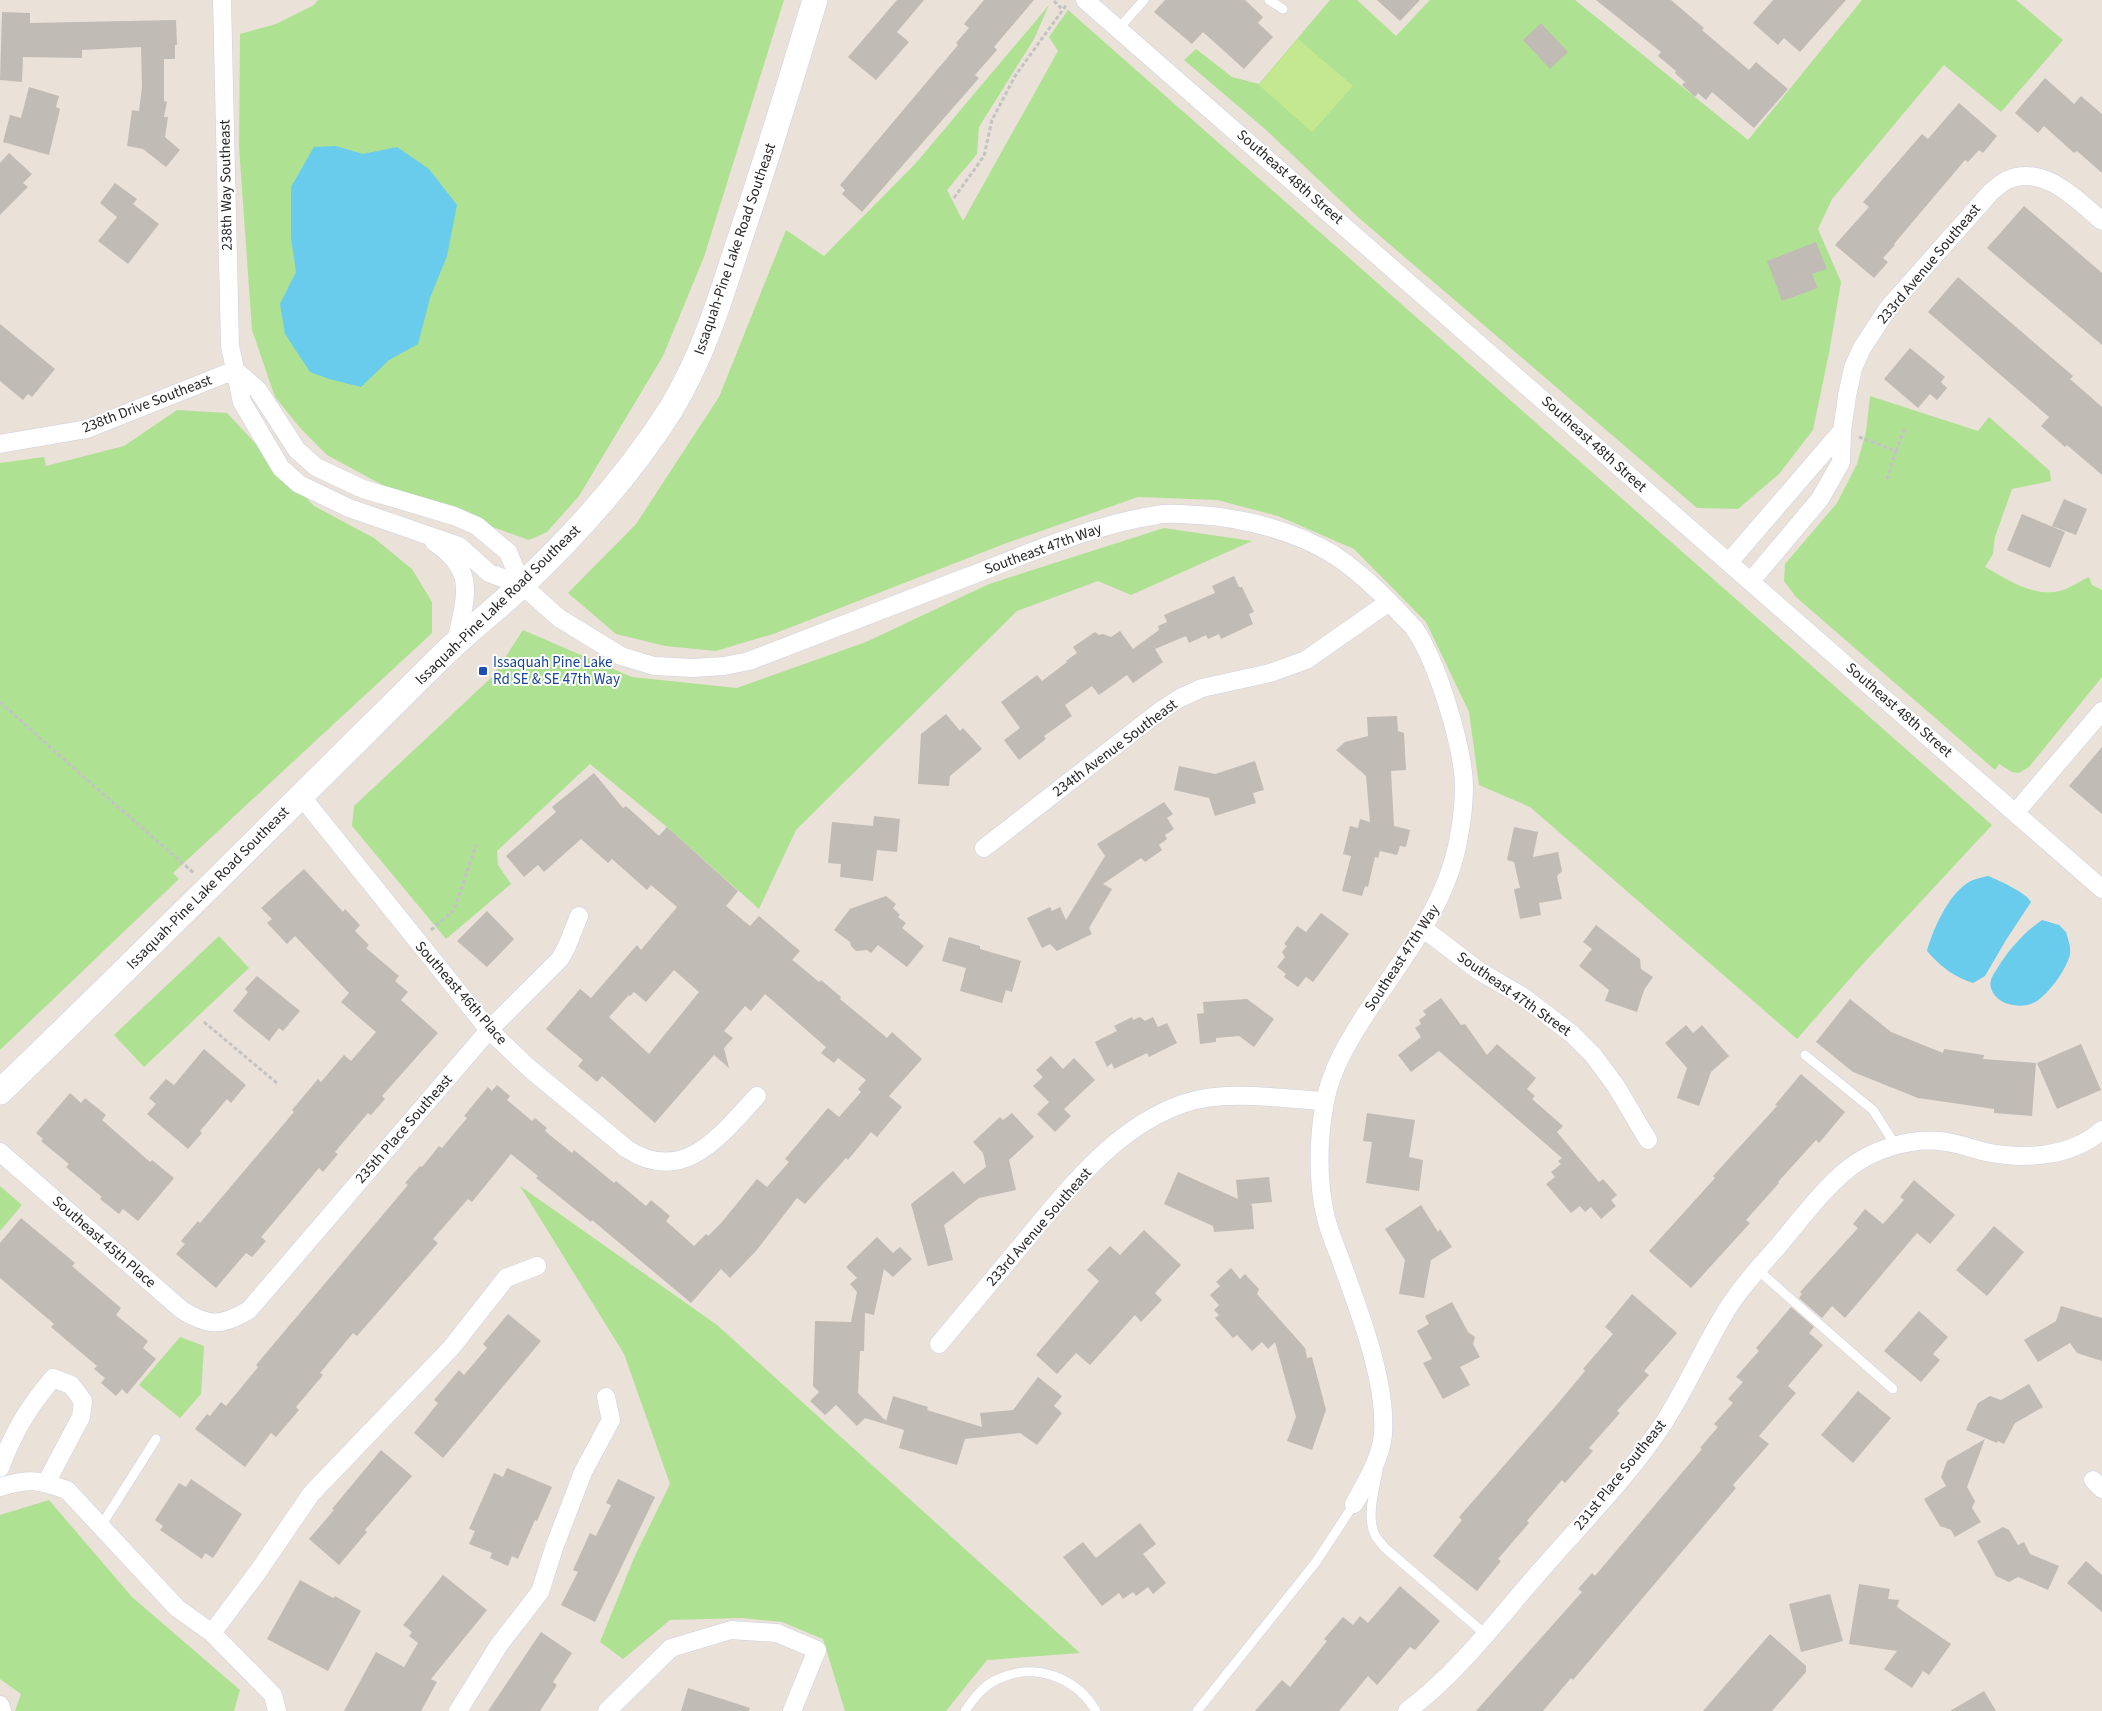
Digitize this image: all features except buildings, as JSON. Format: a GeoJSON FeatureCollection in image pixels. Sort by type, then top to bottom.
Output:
{"type":"FeatureCollection","features":[{"type":"Feature","properties":{"kind":"main road","name":"Issaquah-Pine Lake Road Southeast"},"geometry":{"type":"LineString","coordinates":[[0,1092],[351,749],[456,643],[522,585],[599,507],[643,451],[672,407],[694,368],[711,327],[752,204],[815,0]]}},
{"type":"Feature","properties":{"kind":"street","name":"238th Way Southeast"},"geometry":{"type":"LineString","coordinates":[[222,0],[228,311],[230,346],[242,402],[281,468],[299,484],[349,508],[459,546],[489,573],[522,585]]}},
{"type":"Feature","properties":{"kind":"street","name":"Southeast 48th Street"},"geometry":{"type":"LineString","coordinates":[[1085,0],[2102,889]]}},
{"type":"Feature","properties":{"kind":"street","name":"233rd Avenue Southeast"},"geometry":{"type":"LineString","coordinates":[[1751,581],[1820,499],[1841,462],[1842,431],[1853,368],[1862,348],[1889,307],[1991,192],[2006,180],[2025,176],[2043,178],[2061,187],[2102,221]]}},
{"type":"Feature","properties":{"kind":"street","name":"238th Drive Southeast"},"geometry":{"type":"LineString","coordinates":[[0,444],[87,429],[235,370]]}},
{"type":"Feature","properties":{"kind":"street"},"geometry":{"type":"LineString","coordinates":[[235,370],[258,390],[298,450],[316,467],[363,489],[454,516],[477,526],[508,552],[522,585]]}},
{"type":"Feature","properties":{"kind":"street"},"geometry":{"type":"LineString","coordinates":[[1729,562],[1842,431]]}},
{"type":"Feature","properties":{"kind":"street","name":"Southeast 47th Way"},"geometry":{"type":"LineString","coordinates":[[522,585],[559,618],[621,656],[654,666],[693,668],[724,666],[759,657],[1094,528],[1162,514],[1221,517],[1266,527],[1305,540],[1335,556],[1389,602],[1414,628],[1429,654],[1457,738],[1464,785],[1459,837],[1450,872],[1438,904],[1424,929],[1352,1035],[1336,1066],[1325,1101],[1320,1146],[1321,1186],[1326,1218],[1373,1360],[1382,1405],[1383,1439],[1367,1481],[1354,1504]]}},
{"type":"Feature","properties":{"kind":"street","name":"238th Way Southeast"},"geometry":{"type":"LineString","coordinates":[[414,529],[448,551],[461,568],[466,586],[456,643]]}},
{"type":"Feature","properties":{"kind":"street","name":"234th Avenue Southeast"},"geometry":{"type":"LineString","coordinates":[[984,848],[1160,711],[1180,698],[1202,688],[1270,673],[1306,660],[1389,602]]}},
{"type":"Feature","properties":{"kind":"street"},"geometry":{"type":"LineString","coordinates":[[2016,812],[2102,712]]}},
{"type":"Feature","properties":{"kind":"street","name":"Southeast 46th Place"},"geometry":{"type":"LineString","coordinates":[[301,796],[489,1030],[529,1068],[638,1157],[656,1161],[679,1161],[705,1149],[718,1139],[757,1096]]}},
{"type":"Feature","properties":{"kind":"street","name":"235th Place Southeast"},"geometry":{"type":"LineString","coordinates":[[213,1324],[234,1319],[249,1310],[489,1030],[560,958],[579,916]]}},
{"type":"Feature","properties":{"kind":"street","name":"Southeast 47th Street"},"geometry":{"type":"LineString","coordinates":[[1424,929],[1479,971],[1536,1006],[1572,1034],[1593,1055],[1616,1086],[1648,1140]]}},
{"type":"Feature","properties":{"kind":"street","name":"233rd Avenue Southeast"},"geometry":{"type":"LineString","coordinates":[[939,1344],[1067,1191],[1120,1139],[1148,1119],[1185,1103],[1208,1098],[1236,1097],[1325,1101]]}},
{"type":"Feature","properties":{"kind":"street","name":"231st Place Southeast"},"geometry":{"type":"LineString","coordinates":[[1407,1711],[1448,1676],[1638,1458],[1677,1402],[1722,1316],[1738,1293],[1831,1184],[1850,1167],[1870,1155],[1896,1146],[1937,1140],[1962,1144],[1985,1151],[2028,1157],[2064,1149],[2096,1135],[2102,1130]]}},
{"type":"Feature","properties":{"kind":"street","name":"Southeast 45th Place"},"geometry":{"type":"LineString","coordinates":[[0,1152],[182,1310],[199,1321],[213,1324]]}},
{"type":"Feature","properties":{"kind":"street"},"geometry":{"type":"LineString","coordinates":[[212,1633],[311,1494],[451,1348],[506,1278],[536,1266]]}},
{"type":"Feature","properties":{"kind":"street"},"geometry":{"type":"LineString","coordinates":[[0,1468],[9,1445],[30,1405],[53,1378],[71,1386],[83,1401],[81,1417],[46,1483]]}},
{"type":"Feature","properties":{"kind":"street"},"geometry":{"type":"LineString","coordinates":[[458,1711],[499,1646],[540,1592],[554,1548],[584,1472],[611,1420],[606,1397]]}},
{"type":"Feature","properties":{"kind":"street"},"geometry":{"type":"LineString","coordinates":[[0,1487],[26,1480],[46,1483],[67,1490],[177,1608],[212,1633],[273,1695],[277,1711]]}},
{"type":"Feature","properties":{"kind":"street"},"geometry":{"type":"LineString","coordinates":[[607,1711],[671,1648],[731,1630],[777,1633],[817,1650],[792,1711]]}},
{"type":"Feature","properties":{"kind":"street"},"geometry":{"type":"LineString","coordinates":[[0,1705],[2,1711]]}},
{"type":"Feature","properties":{"kind":"lane"},"geometry":{"type":"LineString","coordinates":[[1119,28],[1144,0]]}},
{"type":"Feature","properties":{"kind":"lane"},"geometry":{"type":"LineString","coordinates":[[1269,0],[1283,9]]}},
{"type":"Feature","properties":{"kind":"lane"},"geometry":{"type":"LineString","coordinates":[[1805,1055],[1873,1110],[1896,1146]]}},
{"type":"Feature","properties":{"kind":"lane"},"geometry":{"type":"LineString","coordinates":[[1758,1270],[1893,1389]]}},
{"type":"Feature","properties":{"kind":"lane"},"geometry":{"type":"LineString","coordinates":[[101,1526],[156,1439]]}},
{"type":"Feature","properties":{"kind":"lane"},"geometry":{"type":"LineString","coordinates":[[1383,1439],[1372,1511],[1372,1524],[1375,1536],[1385,1548],[1485,1634]]}},
{"type":"Feature","properties":{"kind":"lane"},"geometry":{"type":"LineString","coordinates":[[1198,1711],[1316,1562],[1354,1504]]}},
{"type":"Feature","properties":{"kind":"lane"},"geometry":{"type":"LineString","coordinates":[[965,1711],[977,1694],[997,1679],[1021,1672],[1046,1673],[1070,1682],[1088,1698],[1096,1711]]}},
{"type":"Feature","properties":{"kind":"path"},"geometry":{"type":"LineString","coordinates":[[954,198],[984,156],[992,120],[1015,76],[1070,0]]}},
{"type":"Feature","properties":{"kind":"path"},"geometry":{"type":"LineString","coordinates":[[1054,1],[1063,10]]}},
{"type":"Feature","properties":{"kind":"path"},"geometry":{"type":"LineString","coordinates":[[1887,479],[1905,428]]}},
{"type":"Feature","properties":{"kind":"path"},"geometry":{"type":"LineString","coordinates":[[1842,431],[1896,451]]}},
{"type":"Feature","properties":{"kind":"path"},"geometry":{"type":"LineString","coordinates":[[0,702],[209,886]]}},
{"type":"Feature","properties":{"kind":"path"},"geometry":{"type":"LineString","coordinates":[[417,942],[454,910],[476,844]]}},
{"type":"Feature","properties":{"kind":"path"},"geometry":{"type":"LineString","coordinates":[[204,1022],[278,1084]]}},
{"type":"Feature","properties":{"kind":"green space"},"geometry":{"type":"Polygon","coordinates":[[[318,0],[784,0],[704,257],[663,356],[579,496],[547,532],[529,540],[397,493],[327,455],[301,429],[275,397],[252,330],[239,147],[240,34],[276,24],[314,5],[318,0]]]}},
{"type":"Feature","properties":{"kind":"green space"},"geometry":{"type":"Polygon","coordinates":[[[1330,0],[1357,0],[1396,36],[1430,0],[1575,0],[1748,140],[1862,0],[2016,0],[2063,40],[2001,112],[1944,65],[1832,199],[1818,229],[1841,282],[1813,430],[1779,474],[1738,509],[1697,508],[1359,218],[1265,129],[1184,60],[1196,49],[1232,77],[1259,84],[1330,0]]]}},
{"type":"Feature","properties":{"kind":"green space"},"geometry":{"type":"Polygon","coordinates":[[[1049,5],[1034,39],[979,127],[977,154],[947,190],[963,221],[1058,51],[1049,37],[1068,10],[1992,825],[1861,966],[1797,1039],[1530,807],[1479,785],[1469,712],[1426,622],[1354,549],[1278,516],[1217,500],[1138,497],[1004,544],[776,633],[716,651],[665,646],[616,634],[568,593],[636,524],[719,397],[786,230],[824,256],[916,163],[1049,5]]]}},
{"type":"Feature","properties":{"kind":"green space"},"geometry":{"type":"Polygon","coordinates":[[[1298,39],[1353,86],[1312,132],[1259,85],[1298,39]]]}},
{"type":"Feature","properties":{"kind":"green space"},"geometry":{"type":"Polygon","coordinates":[[[1870,396],[1978,431],[1989,417],[2050,471],[2051,481],[2012,489],[1995,537],[1993,554],[1985,567],[2022,587],[2043,592],[2063,590],[2089,577],[2092,585],[2102,590],[2102,677],[2029,767],[2019,773],[2012,772],[1999,764],[1995,770],[1796,597],[1784,581],[1785,564],[1837,503],[1857,464],[1866,432],[1870,396]]]}},
{"type":"Feature","properties":{"kind":"green space"},"geometry":{"type":"Polygon","coordinates":[[[177,410],[227,413],[314,506],[374,538],[412,569],[432,602],[432,633],[173,873],[179,879],[0,1050],[0,463],[44,457],[46,466],[124,446],[177,410]]]}},
{"type":"Feature","properties":{"kind":"green space"},"geometry":{"type":"Polygon","coordinates":[[[1164,528],[1252,541],[1131,595],[1098,581],[1017,611],[796,830],[759,909],[667,827],[590,764],[497,851],[498,865],[511,884],[446,939],[352,826],[354,806],[493,676],[523,630],[632,677],[737,688],[866,642],[989,584],[1164,528]]]}},
{"type":"Feature","properties":{"kind":"green space"},"geometry":{"type":"Polygon","coordinates":[[[219,936],[249,968],[144,1067],[114,1035],[219,936]]]}},
{"type":"Feature","properties":{"kind":"green space"},"geometry":{"type":"Polygon","coordinates":[[[0,1186],[22,1205],[0,1231],[0,1186]]]}},
{"type":"Feature","properties":{"kind":"green space"},"geometry":{"type":"Polygon","coordinates":[[[520,1186],[717,1325],[1080,1653],[987,1660],[946,1711],[845,1711],[823,1639],[782,1622],[741,1618],[670,1620],[623,1659],[600,1642],[634,1558],[670,1484],[624,1354],[520,1186]]]}},
{"type":"Feature","properties":{"kind":"green space"},"geometry":{"type":"Polygon","coordinates":[[[180,1337],[204,1346],[201,1394],[180,1418],[139,1385],[180,1337]]]}},
{"type":"Feature","properties":{"kind":"green space"},"geometry":{"type":"Polygon","coordinates":[[[49,1500],[132,1597],[240,1690],[234,1711],[15,1711],[21,1694],[0,1679],[0,1515],[49,1500]]]}},
{"type":"Feature","properties":{"kind":"water"},"geometry":{"type":"Polygon","coordinates":[[[336,146],[363,154],[397,147],[429,169],[457,205],[447,256],[430,298],[418,344],[389,360],[361,387],[310,372],[285,334],[280,304],[296,272],[291,238],[291,187],[314,147],[336,146]]]}},
{"type":"Feature","properties":{"kind":"water"},"geometry":{"type":"Polygon","coordinates":[[[1988,876],[2018,891],[2031,902],[1985,976],[1973,983],[1960,978],[1948,970],[1927,951],[1938,921],[1950,900],[1965,885],[1973,880],[1988,876]]]}},
{"type":"Feature","properties":{"kind":"water"},"geometry":{"type":"Polygon","coordinates":[[[2042,920],[2059,925],[2066,932],[2070,951],[2068,960],[2052,987],[2037,1001],[2025,1005],[2011,1005],[1998,999],[1994,994],[1990,985],[1993,976],[2014,946],[2030,929],[2042,920]]]}},
{"type":"Feature","properties":{"kind":"place","name":"Issaquah Pine Lake Rd SE & SE 47th Way"},"geometry":{"type":"Point","coordinates":[483,671]}}]}
